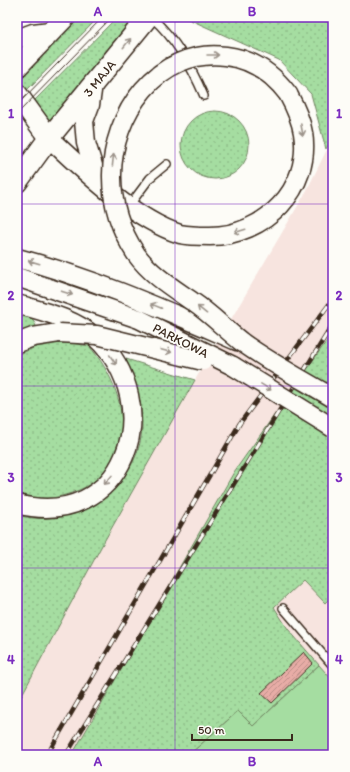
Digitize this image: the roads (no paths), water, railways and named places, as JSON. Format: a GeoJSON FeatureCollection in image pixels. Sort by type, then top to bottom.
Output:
{"type":"FeatureCollection","features":[{"type":"Feature","properties":{"kind":"main road"},"geometry":{"type":"LineString","coordinates":[[17,67],[65,17]]}},
{"type":"Feature","properties":{"kind":"main road","name":"3 MAJA"},"geometry":{"type":"LineString","coordinates":[[17,182],[49,138],[148,17]]}},
{"type":"Feature","properties":{"kind":"main road"},"geometry":{"type":"LineString","coordinates":[[17,94],[49,138]]}},
{"type":"Feature","properties":{"kind":"street"},"geometry":{"type":"LineString","coordinates":[[17,39],[32,33],[50,31]]}},
{"type":"Feature","properties":{"kind":"street"},"geometry":{"type":"LineString","coordinates":[[49,138],[98,182],[129,206],[161,227],[188,235],[216,236],[240,232],[269,216],[285,201],[292,190],[303,159],[304,146],[302,126],[288,94],[273,77],[244,60],[232,57],[209,55],[187,59],[167,68],[142,91],[124,120],[114,153],[112,176],[117,212],[124,233],[136,253],[158,277],[194,303],[244,343]]}},
{"type":"Feature","properties":{"kind":"street"},"geometry":{"type":"LineString","coordinates":[[93,84],[84,121],[86,143],[98,182]]}},
{"type":"Feature","properties":{"kind":"street","name":"PARKOWA"},"geometry":{"type":"LineString","coordinates":[[17,258],[52,268],[152,305],[244,343],[333,398]]}},
{"type":"Feature","properties":{"kind":"street","name":"PARKOWA"},"geometry":{"type":"LineString","coordinates":[[17,277],[139,319],[233,366],[333,428]]}},
{"type":"Feature","properties":{"kind":"street"},"geometry":{"type":"LineString","coordinates":[[17,304],[62,318],[73,323],[95,338],[117,366],[128,391],[132,416],[127,450],[108,481],[99,490],[78,502],[62,506],[44,508],[17,504]]}},
{"type":"Feature","properties":{"kind":"street"},"geometry":{"type":"LineString","coordinates":[[17,344],[33,337],[59,333],[97,335],[203,361],[233,366]]}},
{"type":"Feature","properties":{"kind":"lane"},"geometry":{"type":"LineString","coordinates":[[151,17],[173,38],[193,70],[204,96]]}},
{"type":"Feature","properties":{"kind":"lane"},"geometry":{"type":"LineString","coordinates":[[129,206],[150,178],[167,164]]}},
{"type":"Feature","properties":{"kind":"lane"},"geometry":{"type":"LineString","coordinates":[[283,608],[333,666]]}},
{"type":"Feature","properties":{"kind":"tram line"},"geometry":{"type":"LineString","coordinates":[[17,105],[103,17]]}},
{"type":"Feature","properties":{"kind":"tram line"},"geometry":{"type":"LineString","coordinates":[[17,114],[112,17]]}},
{"type":"Feature","properties":{"kind":"railway"},"geometry":{"type":"LineString","coordinates":[[47,755],[240,423],[333,299]]}},
{"type":"Feature","properties":{"kind":"railway"},"geometry":{"type":"LineString","coordinates":[[66,755],[333,324]]}}]}
